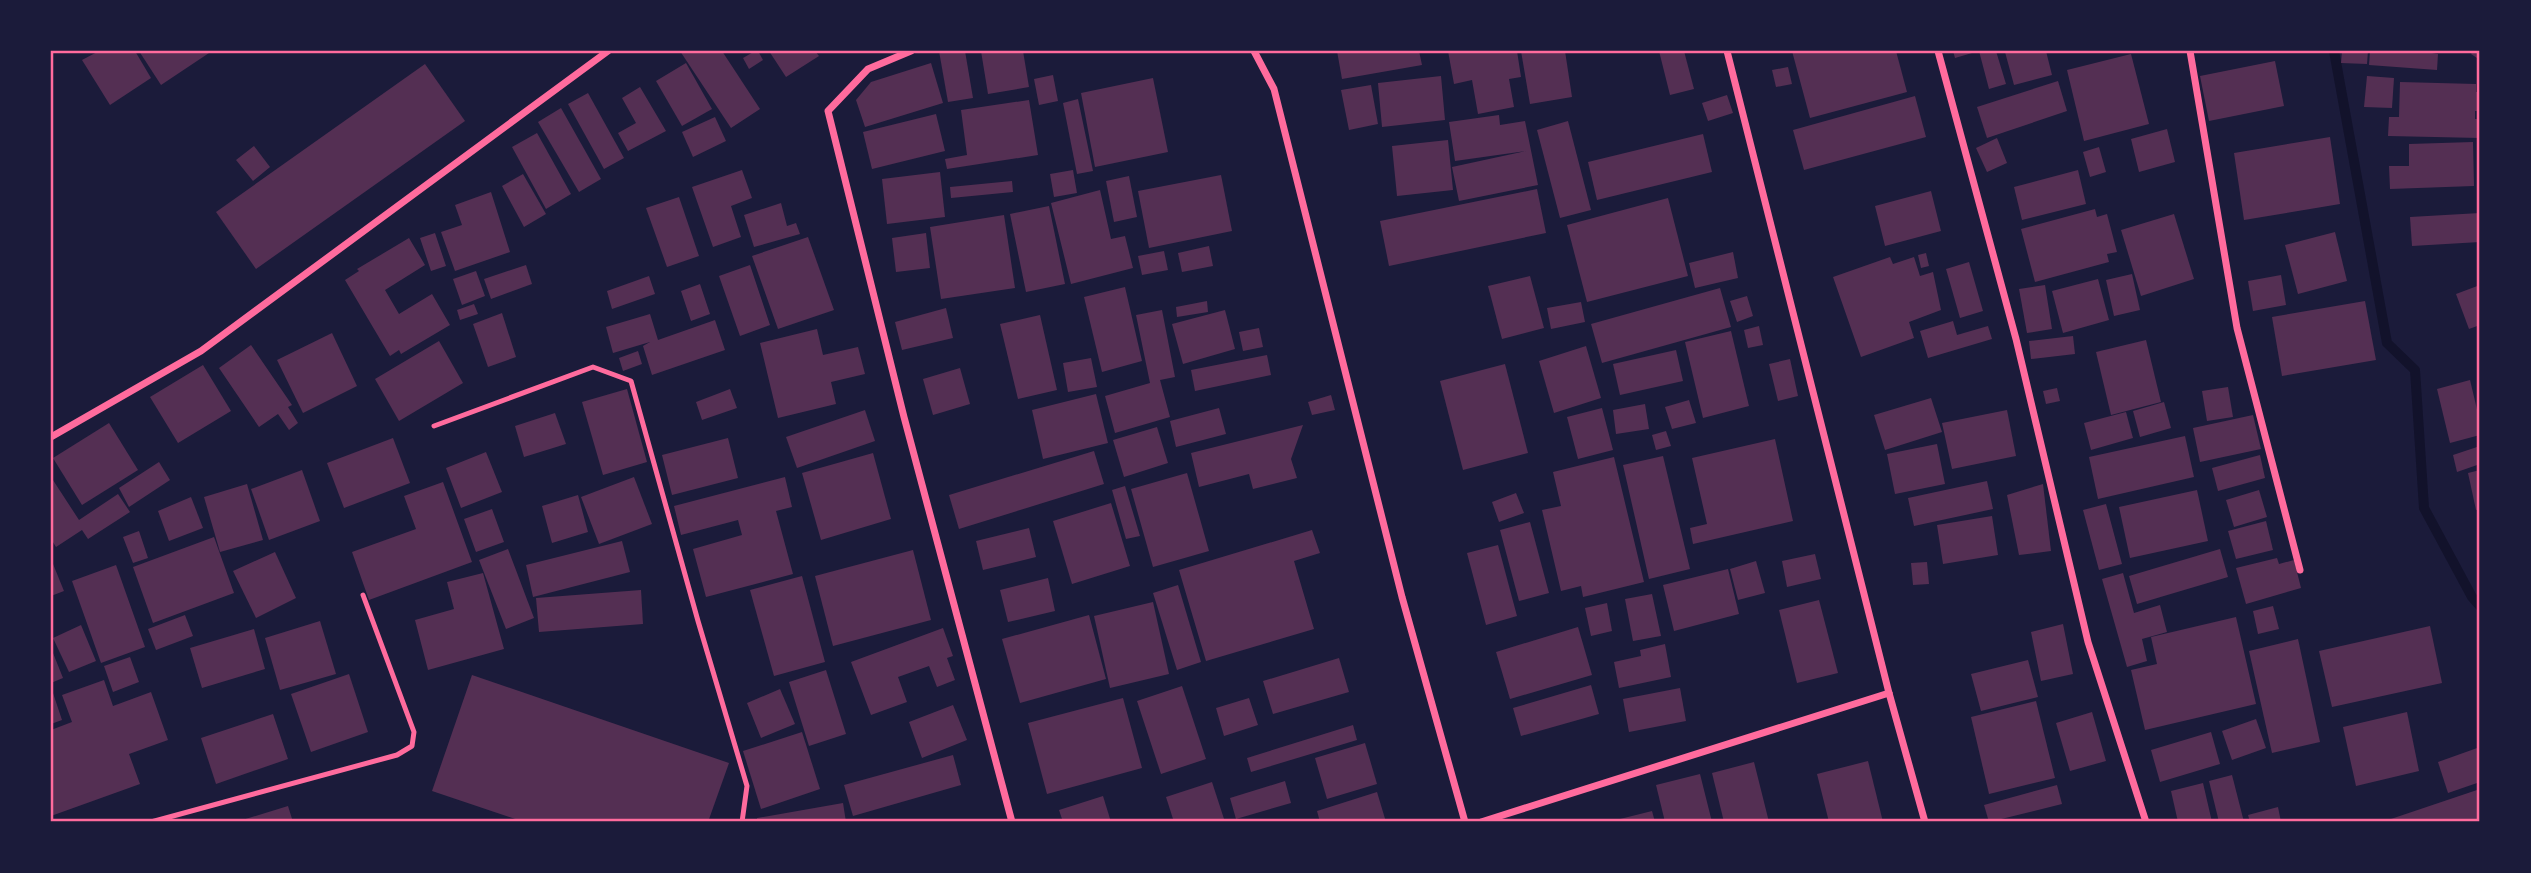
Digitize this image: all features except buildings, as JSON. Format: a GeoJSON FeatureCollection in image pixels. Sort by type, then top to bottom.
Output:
{"type":"FeatureCollection","features":[{"type":"Feature","properties":{"kind":"street"},"geometry":{"type":"LineString","coordinates":[[51,437],[201,351],[608,51]]}},
{"type":"Feature","properties":{"kind":"street"},"geometry":{"type":"LineString","coordinates":[[911,51],[868,69],[828,111],[904,417],[1012,822]]}},
{"type":"Feature","properties":{"kind":"street"},"geometry":{"type":"LineString","coordinates":[[1254,51],[1275,89],[1402,597],[1465,822]]}},
{"type":"Feature","properties":{"kind":"street"},"geometry":{"type":"LineString","coordinates":[[1727,51],[1889,693],[1925,822]]}},
{"type":"Feature","properties":{"kind":"street"},"geometry":{"type":"LineString","coordinates":[[1938,51],[2016,339],[2088,642],[2146,822]]}},
{"type":"Feature","properties":{"kind":"street"},"geometry":{"type":"LineString","coordinates":[[2190,51],[2237,328],[2300,570]]}},
{"type":"Feature","properties":{"kind":"street"},"geometry":{"type":"LineString","coordinates":[[1481,822],[1889,693]]}},
{"type":"Feature","properties":{"kind":"lane"},"geometry":{"type":"LineString","coordinates":[[435,426],[593,367],[631,381],[747,786],[742,822]]}},
{"type":"Feature","properties":{"kind":"lane"},"geometry":{"type":"LineString","coordinates":[[151,822],[397,754],[412,746],[414,732],[363,595]]}},
{"type":"Feature","properties":{"kind":"waterway"},"geometry":{"type":"LineString","coordinates":[[2334,51],[2387,343],[2415,370],[2424,508],[2472,597],[2480,606]]}}]}
